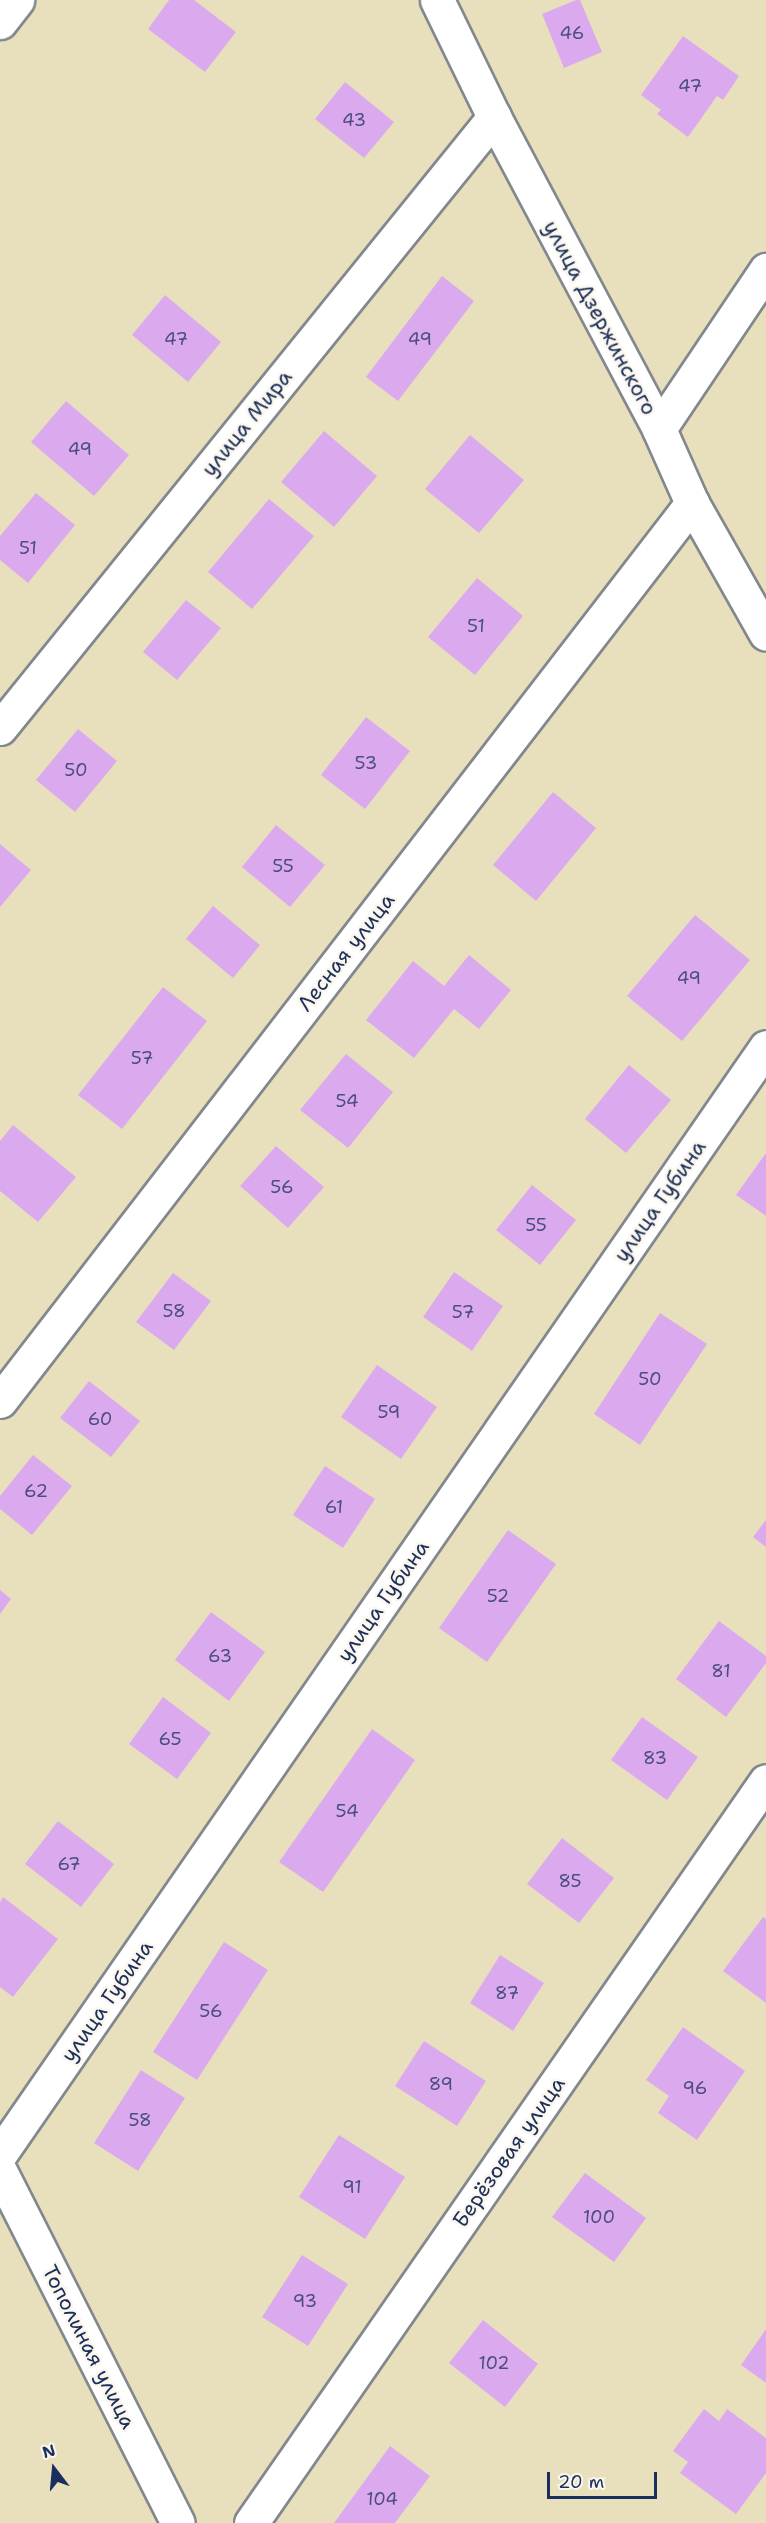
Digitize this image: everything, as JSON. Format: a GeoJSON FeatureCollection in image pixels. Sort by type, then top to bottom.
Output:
{"type":"FeatureCollection","features":[{"type":"Feature","properties":{"kind":"street"},"geometry":{"type":"LineString","coordinates":[[0,22],[17,0]]}},
{"type":"Feature","properties":{"kind":"street","name":"улица Дзержинского"},"geometry":{"type":"LineString","coordinates":[[437,0],[494,117],[659,429],[692,503],[766,634]]}},
{"type":"Feature","properties":{"kind":"street","name":"улица Мира"},"geometry":{"type":"LineString","coordinates":[[0,728],[494,117]]}},
{"type":"Feature","properties":{"kind":"street"},"geometry":{"type":"LineString","coordinates":[[659,429],[766,270]]}},
{"type":"Feature","properties":{"kind":"street","name":"Лесная улица"},"geometry":{"type":"LineString","coordinates":[[0,1401],[692,503]]}},
{"type":"Feature","properties":{"kind":"street","name":"улица Губина"},"geometry":{"type":"LineString","coordinates":[[0,2154],[766,1047]]}},
{"type":"Feature","properties":{"kind":"street","name":"Берёзовая улица"},"geometry":{"type":"LineString","coordinates":[[251,2523],[766,1780]]}},
{"type":"Feature","properties":{"kind":"street","name":"Тополиная улица"},"geometry":{"type":"LineString","coordinates":[[0,2171],[178,2523]]}},
{"type":"Feature","properties":{"kind":"building"},"geometry":{"type":"Polygon","coordinates":[[[169,0],[194,0],[236,32],[205,72],[148,29],[169,0]]]}},
{"type":"Feature","properties":{"kind":"building"},"geometry":{"type":"Polygon","coordinates":[[[580,0],[602,52],[564,68],[542,14],[580,0]]]}},
{"type":"Feature","properties":{"kind":"building"},"geometry":{"type":"Polygon","coordinates":[[[683,36],[739,76],[723,100],[717,96],[688,137],[657,114],[661,110],[641,95],[683,36]]]}},
{"type":"Feature","properties":{"kind":"building"},"geometry":{"type":"Polygon","coordinates":[[[345,82],[394,122],[364,158],[315,119],[345,82]]]}},
{"type":"Feature","properties":{"kind":"building"},"geometry":{"type":"Polygon","coordinates":[[[442,276],[474,301],[398,401],[366,377],[442,276]]]}},
{"type":"Feature","properties":{"kind":"building"},"geometry":{"type":"Polygon","coordinates":[[[165,295],[221,342],[188,382],[132,335],[165,295]]]}},
{"type":"Feature","properties":{"kind":"building"},"geometry":{"type":"Polygon","coordinates":[[[66,401],[129,455],[94,496],[31,442],[66,401]]]}},
{"type":"Feature","properties":{"kind":"building"},"geometry":{"type":"Polygon","coordinates":[[[324,431],[377,476],[334,527],[281,482],[324,431]]]}},
{"type":"Feature","properties":{"kind":"building"},"geometry":{"type":"Polygon","coordinates":[[[470,435],[524,480],[479,533],[425,489],[470,435]]]}},
{"type":"Feature","properties":{"kind":"building"},"geometry":{"type":"Polygon","coordinates":[[[36,493],[75,525],[28,583],[0,560],[0,536],[36,493]]]}},
{"type":"Feature","properties":{"kind":"building"},"geometry":{"type":"Polygon","coordinates":[[[269,499],[314,536],[252,609],[208,572],[269,499]]]}},
{"type":"Feature","properties":{"kind":"building"},"geometry":{"type":"Polygon","coordinates":[[[477,578],[523,616],[475,675],[428,637],[477,578]]]}},
{"type":"Feature","properties":{"kind":"building"},"geometry":{"type":"Polygon","coordinates":[[[186,600],[221,628],[177,680],[143,652],[186,600]]]}},
{"type":"Feature","properties":{"kind":"building"},"geometry":{"type":"Polygon","coordinates":[[[366,717],[410,751],[365,809],[321,775],[366,717]]]}},
{"type":"Feature","properties":{"kind":"building"},"geometry":{"type":"Polygon","coordinates":[[[78,729],[117,761],[75,812],[36,780],[78,729]]]}},
{"type":"Feature","properties":{"kind":"building"},"geometry":{"type":"Polygon","coordinates":[[[553,792],[596,828],[536,901],[493,865],[553,792]]]}},
{"type":"Feature","properties":{"kind":"building"},"geometry":{"type":"Polygon","coordinates":[[[276,825],[325,865],[290,907],[242,867],[276,825]]]}},
{"type":"Feature","properties":{"kind":"building"},"geometry":{"type":"Polygon","coordinates":[[[0,844],[31,870],[0,907],[0,844]]]}},
{"type":"Feature","properties":{"kind":"building"},"geometry":{"type":"Polygon","coordinates":[[[213,906],[260,945],[233,978],[186,939],[213,906]]]}},
{"type":"Feature","properties":{"kind":"building"},"geometry":{"type":"Polygon","coordinates":[[[695,915],[750,960],[682,1041],[627,996],[695,915]]]}},
{"type":"Feature","properties":{"kind":"building"},"geometry":{"type":"Polygon","coordinates":[[[469,955],[511,990],[479,1029],[454,1009],[414,1058],[366,1020],[413,961],[444,986],[469,955]]]}},
{"type":"Feature","properties":{"kind":"building"},"geometry":{"type":"Polygon","coordinates":[[[163,987],[207,1021],[122,1129],[78,1095],[163,987]]]}},
{"type":"Feature","properties":{"kind":"building"},"geometry":{"type":"Polygon","coordinates":[[[346,1054],[393,1092],[348,1148],[300,1110],[346,1054]]]}},
{"type":"Feature","properties":{"kind":"building"},"geometry":{"type":"Polygon","coordinates":[[[629,1065],[671,1100],[626,1153],[585,1119],[629,1065]]]}},
{"type":"Feature","properties":{"kind":"building"},"geometry":{"type":"Polygon","coordinates":[[[13,1125],[76,1177],[38,1222],[0,1191],[0,1141],[13,1125]]]}},
{"type":"Feature","properties":{"kind":"building"},"geometry":{"type":"Polygon","coordinates":[[[276,1146],[324,1187],[288,1228],[240,1186],[276,1146]]]}},
{"type":"Feature","properties":{"kind":"building"},"geometry":{"type":"Polygon","coordinates":[[[766,1153],[766,1216],[736,1195],[766,1153]]]}},
{"type":"Feature","properties":{"kind":"building"},"geometry":{"type":"Polygon","coordinates":[[[532,1185],[576,1220],[540,1265],[496,1230],[532,1185]]]}},
{"type":"Feature","properties":{"kind":"building"},"geometry":{"type":"Polygon","coordinates":[[[454,1272],[503,1306],[472,1351],[423,1317],[454,1272]]]}},
{"type":"Feature","properties":{"kind":"building"},"geometry":{"type":"Polygon","coordinates":[[[173,1273],[211,1301],[174,1350],[136,1322],[173,1273]]]}},
{"type":"Feature","properties":{"kind":"building"},"geometry":{"type":"Polygon","coordinates":[[[660,1313],[707,1344],[640,1445],[594,1414],[660,1313]]]}},
{"type":"Feature","properties":{"kind":"building"},"geometry":{"type":"Polygon","coordinates":[[[377,1365],[437,1407],[401,1459],[341,1417],[377,1365]]]}},
{"type":"Feature","properties":{"kind":"building"},"geometry":{"type":"Polygon","coordinates":[[[89,1381],[140,1421],[111,1457],[60,1418],[89,1381]]]}},
{"type":"Feature","properties":{"kind":"building"},"geometry":{"type":"Polygon","coordinates":[[[33,1455],[72,1486],[32,1535],[0,1509],[0,1496],[33,1455]]]}},
{"type":"Feature","properties":{"kind":"building"},"geometry":{"type":"Polygon","coordinates":[[[325,1466],[375,1499],[343,1548],[293,1515],[325,1466]]]}},
{"type":"Feature","properties":{"kind":"building"},"geometry":{"type":"Polygon","coordinates":[[[766,1520],[766,1547],[753,1537],[766,1520]]]}},
{"type":"Feature","properties":{"kind":"building"},"geometry":{"type":"Polygon","coordinates":[[[508,1530],[556,1564],[487,1662],[439,1628],[508,1530]]]}},
{"type":"Feature","properties":{"kind":"building"},"geometry":{"type":"Polygon","coordinates":[[[0,1590],[11,1599],[0,1614],[0,1590]]]}},
{"type":"Feature","properties":{"kind":"building"},"geometry":{"type":"Polygon","coordinates":[[[211,1612],[265,1652],[229,1701],[175,1660],[211,1612]]]}},
{"type":"Feature","properties":{"kind":"building"},"geometry":{"type":"Polygon","coordinates":[[[719,1621],[766,1656],[766,1663],[726,1717],[676,1679],[719,1621]]]}},
{"type":"Feature","properties":{"kind":"building"},"geometry":{"type":"Polygon","coordinates":[[[163,1697],[211,1733],[177,1779],[129,1744],[163,1697]]]}},
{"type":"Feature","properties":{"kind":"building"},"geometry":{"type":"Polygon","coordinates":[[[642,1717],[698,1757],[667,1800],[611,1760],[642,1717]]]}},
{"type":"Feature","properties":{"kind":"building"},"geometry":{"type":"Polygon","coordinates":[[[372,1729],[415,1760],[323,1892],[279,1862],[372,1729]]]}},
{"type":"Feature","properties":{"kind":"building"},"geometry":{"type":"Polygon","coordinates":[[[58,1821],[114,1864],[81,1907],[25,1864],[58,1821]]]}},
{"type":"Feature","properties":{"kind":"building"},"geometry":{"type":"Polygon","coordinates":[[[562,1838],[614,1878],[579,1923],[527,1884],[562,1838]]]}},
{"type":"Feature","properties":{"kind":"building"},"geometry":{"type":"Polygon","coordinates":[[[3,1897],[58,1939],[13,1997],[0,1987],[0,1902],[3,1897]]]}},
{"type":"Feature","properties":{"kind":"building"},"geometry":{"type":"Polygon","coordinates":[[[763,1917],[766,1919],[766,2003],[723,1971],[763,1917]]]}},
{"type":"Feature","properties":{"kind":"building"},"geometry":{"type":"Polygon","coordinates":[[[224,1942],[268,1970],[197,2080],[153,2052],[224,1942]]]}},
{"type":"Feature","properties":{"kind":"building"},"geometry":{"type":"Polygon","coordinates":[[[500,1955],[544,1983],[513,2031],[470,2003],[500,1955]]]}},
{"type":"Feature","properties":{"kind":"building"},"geometry":{"type":"Polygon","coordinates":[[[683,2027],[745,2071],[697,2140],[658,2113],[669,2096],[646,2080],[683,2027]]]}},
{"type":"Feature","properties":{"kind":"building"},"geometry":{"type":"Polygon","coordinates":[[[424,2041],[486,2081],[457,2126],[395,2086],[424,2041]]]}},
{"type":"Feature","properties":{"kind":"building"},"geometry":{"type":"Polygon","coordinates":[[[141,2070],[185,2098],[138,2171],[94,2143],[141,2070]]]}},
{"type":"Feature","properties":{"kind":"building"},"geometry":{"type":"Polygon","coordinates":[[[339,2135],[405,2177],[365,2239],[299,2197],[339,2135]]]}},
{"type":"Feature","properties":{"kind":"building"},"geometry":{"type":"Polygon","coordinates":[[[585,2173],[646,2218],[614,2262],[552,2217],[585,2173]]]}},
{"type":"Feature","properties":{"kind":"building"},"geometry":{"type":"Polygon","coordinates":[[[302,2255],[348,2284],[308,2346],[262,2317],[302,2255]]]}},
{"type":"Feature","properties":{"kind":"building"},"geometry":{"type":"Polygon","coordinates":[[[483,2320],[538,2364],[505,2407],[449,2363],[483,2320]]]}},
{"type":"Feature","properties":{"kind":"building"},"geometry":{"type":"Polygon","coordinates":[[[766,2329],[766,2383],[741,2365],[766,2329]]]}},
{"type":"Feature","properties":{"kind":"building"},"geometry":{"type":"Polygon","coordinates":[[[704,2409],[719,2421],[727,2409],[766,2438],[766,2473],[736,2514],[680,2473],[688,2462],[673,2451],[704,2409]]]}},
{"type":"Feature","properties":{"kind":"building"},"geometry":{"type":"Polygon","coordinates":[[[390,2446],[430,2476],[395,2523],[334,2523],[390,2446]]]}}]}
